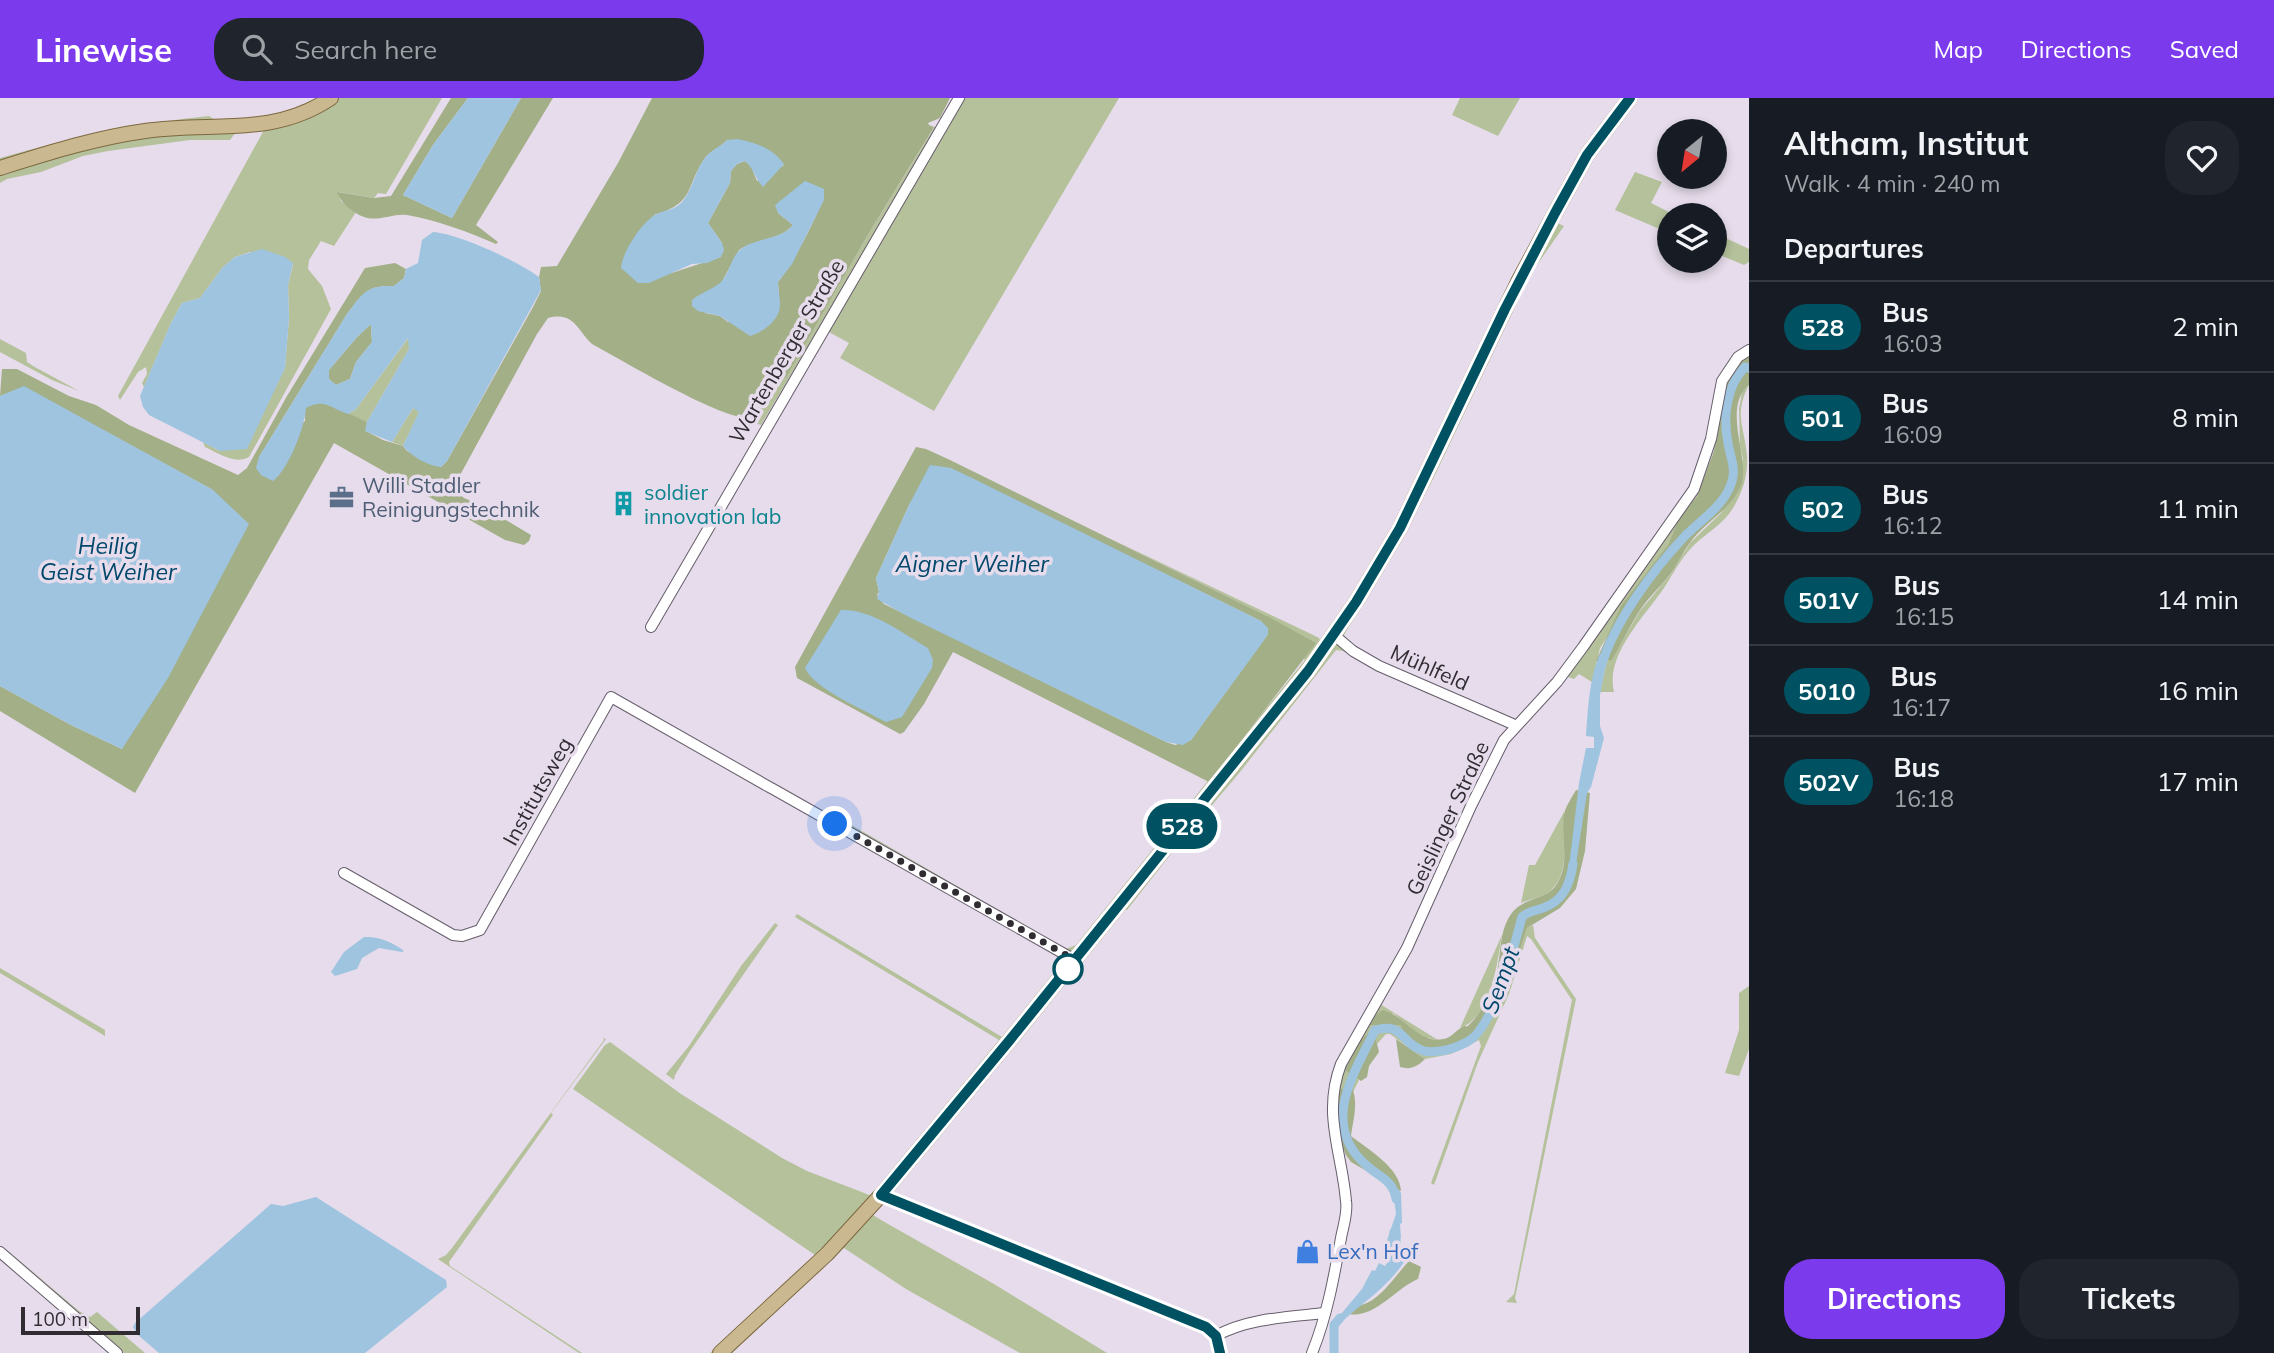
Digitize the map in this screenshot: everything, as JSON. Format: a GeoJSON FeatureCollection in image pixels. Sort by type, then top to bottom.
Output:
{"type":"FeatureCollection","features":[{"type":"Feature","properties":{"kind":"main road"},"geometry":{"type":"LineString","coordinates":[[0,168],[69,146],[139,132],[174,127],[274,123],[301,115],[331,98]]}},
{"type":"Feature","properties":{"kind":"main road"},"geometry":{"type":"LineString","coordinates":[[720,1353],[827,1254],[881,1195],[1308,671],[1380,563],[1417,496],[1484,352],[1539,243],[1587,155],[1630,98]]}},
{"type":"Feature","properties":{"kind":"street","name":"Wartenberger Straße"},"geometry":{"type":"LineString","coordinates":[[651,627],[959,98]]}},
{"type":"Feature","properties":{"kind":"street","name":"Geislinger Straße"},"geometry":{"type":"LineString","coordinates":[[1312,1353],[1325,1312],[1347,1204],[1333,1135],[1335,1079],[1341,1064],[1408,948],[1494,757],[1515,725],[1557,682],[1694,489],[1711,439],[1722,382],[1738,357],[1749,350]]}},
{"type":"Feature","properties":{"kind":"street","name":"Mühlfeld"},"geometry":{"type":"LineString","coordinates":[[1334,635],[1353,651],[1379,666],[1515,725]]}},
{"type":"Feature","properties":{"kind":"street","name":"Institutsweg"},"geometry":{"type":"LineString","coordinates":[[344,873],[453,934],[462,936],[480,930],[611,697],[1075,960]]}},
{"type":"Feature","properties":{"kind":"street"},"geometry":{"type":"LineString","coordinates":[[881,1195],[1206,1327],[1216,1336],[1220,1353]]}},
{"type":"Feature","properties":{"kind":"street"},"geometry":{"type":"LineString","coordinates":[[0,1252],[117,1353]]}},
{"type":"Feature","properties":{"kind":"street"},"geometry":{"type":"LineString","coordinates":[[1216,1336],[1228,1329],[1325,1312]]}},
{"type":"Feature","properties":{"kind":"green space"},"geometry":{"type":"Polygon","coordinates":[[[339,98],[442,98],[386,194],[378,193],[374,198],[338,192],[341,201],[356,212],[334,246],[321,241],[309,260],[308,269],[322,286],[331,309],[249,457],[238,460],[227,457],[205,447],[203,442],[220,451],[274,390],[285,368],[289,318],[288,285],[293,264],[250,252],[235,257],[223,267],[200,298],[182,303],[144,387],[142,383],[147,374],[146,367],[138,372],[120,400],[118,396],[264,130],[302,121],[339,98]]]}},
{"type":"Feature","properties":{"kind":"green space"},"geometry":{"type":"Polygon","coordinates":[[[451,98],[468,98],[433,145],[403,195],[452,218],[521,98],[553,98],[476,225],[498,242],[496,244],[418,217],[364,217],[348,207],[337,192],[374,198],[391,196],[451,98]]]}},
{"type":"Feature","properties":{"kind":"green space"},"geometry":{"type":"Polygon","coordinates":[[[652,98],[950,98],[940,118],[928,123],[934,127],[866,238],[786,378],[765,385],[749,417],[719,410],[647,375],[592,344],[569,319],[548,318],[453,488],[464,498],[478,504],[490,517],[506,520],[531,535],[524,545],[505,540],[334,443],[135,793],[0,711],[0,686],[122,749],[213,490],[24,387],[0,396],[2,369],[17,369],[238,475],[247,468],[287,396],[365,268],[395,263],[406,269],[404,278],[394,286],[371,289],[357,301],[259,457],[305,421],[305,408],[316,402],[326,403],[367,422],[366,431],[403,446],[407,451],[441,467],[447,461],[541,291],[541,267],[557,266],[618,163],[652,98]],[[727,140],[705,158],[683,199],[677,205],[654,215],[656,278],[721,257],[722,243],[708,223],[730,183],[731,171],[737,164],[745,161],[751,166],[757,181],[784,165],[727,140]],[[824,189],[778,213],[793,225],[788,230],[739,250],[705,313],[720,316],[728,322],[779,297],[778,282],[813,222],[824,189]]]}},
{"type":"Feature","properties":{"kind":"green space"},"geometry":{"type":"Polygon","coordinates":[[[965,98],[1119,98],[934,411],[840,358],[849,343],[827,331],[965,98]]]}},
{"type":"Feature","properties":{"kind":"green space"},"geometry":{"type":"Polygon","coordinates":[[[1460,98],[1520,98],[1498,136],[1452,115],[1460,98]]]}},
{"type":"Feature","properties":{"kind":"green space"},"geometry":{"type":"Polygon","coordinates":[[[209,116],[215,120],[0,163],[0,158],[78,138],[130,127],[209,116]]]}},
{"type":"Feature","properties":{"kind":"green space"},"geometry":{"type":"Polygon","coordinates":[[[935,126],[936,129],[917,163],[761,425],[741,419],[749,417],[765,385],[786,378],[866,238],[935,126]]]}},
{"type":"Feature","properties":{"kind":"green space"},"geometry":{"type":"Polygon","coordinates":[[[181,132],[236,132],[230,140],[190,140],[83,156],[41,172],[0,183],[0,173],[45,160],[112,143],[181,132]]]}},
{"type":"Feature","properties":{"kind":"green space"},"geometry":{"type":"Polygon","coordinates":[[[1635,172],[1657,180],[1658,189],[1651,203],[1657,206],[1657,228],[1615,210],[1635,172]]]}},
{"type":"Feature","properties":{"kind":"green space"},"geometry":{"type":"Polygon","coordinates":[[[1555,222],[1564,226],[1530,275],[1434,477],[1399,543],[1344,635],[1355,646],[1394,669],[1505,714],[1504,716],[1389,669],[1342,640],[1341,632],[1524,279],[1550,238],[1555,222]]]}},
{"type":"Feature","properties":{"kind":"green space"},"geometry":{"type":"Polygon","coordinates":[[[1727,239],[1749,249],[1749,262],[1744,265],[1727,258],[1727,239]]]}},
{"type":"Feature","properties":{"kind":"green space"},"geometry":{"type":"Polygon","coordinates":[[[371,324],[372,342],[356,362],[350,379],[336,385],[329,379],[329,370],[371,324]]]}},
{"type":"Feature","properties":{"kind":"green space"},"geometry":{"type":"Polygon","coordinates":[[[409,337],[409,349],[367,422],[348,414],[356,409],[409,337]]]}},
{"type":"Feature","properties":{"kind":"green space"},"geometry":{"type":"Polygon","coordinates":[[[0,339],[26,353],[27,362],[33,366],[79,391],[0,352],[0,339]]]}},
{"type":"Feature","properties":{"kind":"green space"},"geometry":{"type":"Polygon","coordinates":[[[1749,355],[1749,385],[1741,394],[1737,419],[1742,483],[1732,501],[1695,536],[1672,572],[1649,598],[1612,660],[1596,661],[1621,606],[1668,545],[1678,520],[1697,496],[1714,451],[1725,387],[1738,361],[1749,355]]]}},
{"type":"Feature","properties":{"kind":"green space"},"geometry":{"type":"Polygon","coordinates":[[[1749,385],[1741,413],[1747,464],[1739,496],[1725,518],[1687,553],[1622,647],[1613,677],[1614,692],[1600,692],[1607,660],[1612,660],[1639,612],[1671,574],[1690,543],[1722,512],[1743,459],[1739,409],[1742,392],[1749,385]]]}},
{"type":"Feature","properties":{"kind":"green space"},"geometry":{"type":"Polygon","coordinates":[[[413,408],[420,411],[403,446],[392,442],[413,408]]]}},
{"type":"Feature","properties":{"kind":"green space"},"geometry":{"type":"Polygon","coordinates":[[[916,447],[950,460],[1267,616],[1316,643],[1209,782],[953,652],[924,704],[900,734],[797,678],[795,667],[916,447]],[[910,503],[876,578],[879,592],[877,595],[884,604],[1166,742],[1175,745],[1191,740],[1268,634],[1261,621],[1063,524],[910,503]]]}},
{"type":"Feature","properties":{"kind":"green space"},"geometry":{"type":"Polygon","coordinates":[[[1678,520],[1668,545],[1600,648],[1592,682],[1579,674],[1574,679],[1565,676],[1678,520]]]}},
{"type":"Feature","properties":{"kind":"green space"},"geometry":{"type":"Polygon","coordinates":[[[1111,539],[1319,638],[1322,645],[1071,952],[848,823],[1066,949],[1076,945],[1305,660],[1267,616],[1111,539]]]}},
{"type":"Feature","properties":{"kind":"green space"},"geometry":{"type":"Polygon","coordinates":[[[1333,643],[1494,721],[1426,693],[1343,651],[1336,650],[1240,772],[1017,1044],[1017,1038],[1071,971],[1073,973],[1076,970],[1074,967],[1333,643]]]}},
{"type":"Feature","properties":{"kind":"green space"},"geometry":{"type":"Polygon","coordinates":[[[1576,790],[1590,793],[1585,851],[1576,889],[1560,908],[1527,928],[1504,1000],[1473,1034],[1451,1053],[1432,1054],[1407,1039],[1400,1025],[1370,1025],[1372,1018],[1383,1010],[1399,1018],[1419,1034],[1443,1039],[1467,1026],[1475,1018],[1494,981],[1502,936],[1508,919],[1520,906],[1553,889],[1562,874],[1564,814],[1576,790]]]}},
{"type":"Feature","properties":{"kind":"green space"},"geometry":{"type":"Polygon","coordinates":[[[1564,812],[1565,852],[1558,882],[1545,894],[1521,903],[1529,865],[1535,865],[1564,812]]]}},
{"type":"Feature","properties":{"kind":"green space"},"geometry":{"type":"Polygon","coordinates":[[[797,914],[1002,1037],[1064,960],[1063,966],[878,1188],[999,1040],[795,917],[797,914]]]}},
{"type":"Feature","properties":{"kind":"green space"},"geometry":{"type":"Polygon","coordinates":[[[775,923],[778,925],[690,1051],[674,1080],[666,1074],[689,1046],[741,966],[775,923]]]}},
{"type":"Feature","properties":{"kind":"green space"},"geometry":{"type":"Polygon","coordinates":[[[1533,925],[1535,938],[1576,999],[1515,1298],[1517,1303],[1506,1302],[1514,1294],[1572,1000],[1531,939],[1527,936],[1509,994],[1478,1062],[1434,1185],[1431,1183],[1481,1046],[1479,1040],[1451,1054],[1425,1059],[1390,1034],[1386,1034],[1377,1044],[1375,1035],[1363,1037],[1346,1071],[1359,1080],[1353,1092],[1336,1097],[1343,1069],[1380,1004],[1438,1040],[1422,1037],[1393,1013],[1385,1024],[1400,1025],[1407,1039],[1462,1042],[1473,1034],[1504,1000],[1527,928],[1533,925]]]}},
{"type":"Feature","properties":{"kind":"green space"},"geometry":{"type":"Polygon","coordinates":[[[1502,935],[1495,973],[1486,1001],[1471,1022],[1460,1028],[1502,935]]]}},
{"type":"Feature","properties":{"kind":"green space"},"geometry":{"type":"Polygon","coordinates":[[[0,968],[105,1030],[105,1036],[0,973],[0,968]]]}},
{"type":"Feature","properties":{"kind":"green space"},"geometry":{"type":"Polygon","coordinates":[[[1749,986],[1749,1049],[1739,1076],[1725,1073],[1739,1030],[1739,993],[1749,986]]]}},
{"type":"Feature","properties":{"kind":"green space"},"geometry":{"type":"Polygon","coordinates":[[[1368,1034],[1375,1035],[1379,1052],[1369,1066],[1367,1077],[1361,1081],[1346,1071],[1345,1066],[1361,1040],[1368,1034]]]}},
{"type":"Feature","properties":{"kind":"green space"},"geometry":{"type":"Polygon","coordinates":[[[603,1038],[606,1039],[551,1113],[553,1115],[449,1262],[450,1266],[582,1353],[579,1353],[438,1259],[452,1248],[603,1038]]]}},
{"type":"Feature","properties":{"kind":"green space"},"geometry":{"type":"Polygon","coordinates":[[[1396,1039],[1425,1059],[1413,1067],[1400,1067],[1396,1039]]]}},
{"type":"Feature","properties":{"kind":"green space"},"geometry":{"type":"Polygon","coordinates":[[[610,1042],[681,1094],[782,1158],[807,1171],[872,1196],[851,1223],[715,1353],[710,1353],[815,1255],[573,1089],[610,1042]]]}},
{"type":"Feature","properties":{"kind":"green space"},"geometry":{"type":"Polygon","coordinates":[[[1341,1089],[1353,1090],[1355,1113],[1351,1136],[1389,1167],[1401,1191],[1389,1188],[1351,1162],[1346,1155],[1339,1139],[1336,1097],[1341,1089]]]}},
{"type":"Feature","properties":{"kind":"green space"},"geometry":{"type":"Polygon","coordinates":[[[881,1205],[873,1215],[1107,1353],[1020,1353],[906,1289],[844,1248],[732,1353],[726,1353],[881,1205]]]}},
{"type":"Feature","properties":{"kind":"green space"},"geometry":{"type":"Polygon","coordinates":[[[0,1244],[79,1311],[90,1317],[97,1312],[145,1353],[124,1353],[0,1244]]]}},
{"type":"Feature","properties":{"kind":"green space"},"geometry":{"type":"Polygon","coordinates":[[[1409,1261],[1421,1267],[1418,1279],[1367,1312],[1349,1314],[1357,1306],[1379,1295],[1409,1261]]]}},
{"type":"Feature","properties":{"kind":"water"},"geometry":{"type":"Polygon","coordinates":[[[468,98],[521,98],[452,218],[403,195],[433,145],[468,98]]]}},
{"type":"Feature","properties":{"kind":"water"},"geometry":{"type":"Polygon","coordinates":[[[737,139],[764,147],[784,164],[763,187],[745,161],[737,164],[731,171],[730,183],[708,223],[722,243],[724,250],[721,257],[707,263],[692,264],[649,283],[638,283],[621,268],[633,239],[658,213],[680,204],[708,155],[727,140],[737,139]]]}},
{"type":"Feature","properties":{"kind":"water"},"geometry":{"type":"Polygon","coordinates":[[[805,181],[824,189],[824,200],[792,264],[778,282],[780,305],[774,320],[760,332],[750,336],[720,316],[698,311],[692,306],[692,300],[724,279],[739,250],[789,230],[793,225],[778,213],[775,205],[805,181]]]}},
{"type":"Feature","properties":{"kind":"water"},"geometry":{"type":"Polygon","coordinates":[[[433,232],[488,249],[539,277],[541,290],[447,461],[441,467],[431,465],[415,457],[403,446],[419,412],[413,408],[392,442],[365,431],[367,422],[409,349],[408,338],[356,409],[348,414],[323,404],[306,408],[299,437],[284,468],[273,481],[261,475],[256,468],[259,457],[347,314],[366,292],[377,287],[394,286],[404,278],[406,269],[418,263],[422,240],[433,232]],[[371,324],[329,370],[329,379],[336,385],[350,379],[356,362],[372,342],[371,324]]]}},
{"type":"Feature","properties":{"kind":"water"},"geometry":{"type":"Polygon","coordinates":[[[262,249],[285,257],[293,263],[288,285],[289,318],[285,368],[247,449],[220,451],[149,415],[140,396],[182,303],[200,298],[223,267],[235,257],[262,249]]]}},
{"type":"Feature","properties":{"kind":"water","name":"Heilig Geist Weiher"},"geometry":{"type":"Polygon","coordinates":[[[24,386],[213,490],[249,524],[168,678],[122,749],[0,686],[0,396],[24,386]]]}},
{"type":"Feature","properties":{"kind":"water","name":"Aigner Weiher"},"geometry":{"type":"Polygon","coordinates":[[[930,465],[951,468],[972,478],[1261,621],[1268,628],[1268,634],[1262,643],[1191,740],[1183,745],[1166,742],[877,599],[879,592],[876,578],[930,465]]]}},
{"type":"Feature","properties":{"kind":"water"},"geometry":{"type":"Polygon","coordinates":[[[841,610],[864,613],[928,648],[933,660],[932,668],[902,717],[886,722],[829,692],[810,676],[805,668],[841,610]]]}},
{"type":"Feature","properties":{"kind":"water"},"geometry":{"type":"Polygon","coordinates":[[[1600,654],[1607,658],[1600,695],[1600,726],[1604,738],[1587,793],[1574,877],[1568,875],[1586,748],[1594,748],[1594,737],[1586,736],[1591,684],[1600,654]]]}},
{"type":"Feature","properties":{"kind":"water"},"geometry":{"type":"Polygon","coordinates":[[[364,937],[385,940],[404,951],[379,948],[362,958],[357,969],[335,976],[331,972],[344,952],[364,937]]]}},
{"type":"Feature","properties":{"kind":"water"},"geometry":{"type":"Polygon","coordinates":[[[1398,1189],[1401,1193],[1402,1223],[1399,1239],[1401,1249],[1406,1249],[1407,1257],[1383,1286],[1336,1327],[1331,1326],[1362,1289],[1372,1270],[1375,1271],[1379,1263],[1385,1266],[1393,1255],[1393,1258],[1396,1258],[1399,1252],[1396,1240],[1389,1259],[1382,1255],[1396,1214],[1393,1190],[1398,1189]]]}},
{"type":"Feature","properties":{"kind":"water"},"geometry":{"type":"Polygon","coordinates":[[[316,1197],[446,1280],[447,1287],[365,1353],[159,1353],[138,1335],[133,1327],[135,1323],[271,1204],[283,1206],[316,1197]]]}},
{"type":"Feature","properties":{"kind":"waterway","name":"Sempt"},"geometry":{"type":"LineString","coordinates":[[1601,667],[1615,632],[1660,564],[1721,502],[1729,489],[1733,471],[1726,413],[1734,383],[1745,367],[1749,368]]}},
{"type":"Feature","properties":{"kind":"waterway","name":"Sempt"},"geometry":{"type":"LineString","coordinates":[[1396,1199],[1392,1187],[1365,1164],[1352,1148],[1345,1132],[1345,1098],[1375,1030],[1385,1028],[1397,1031],[1410,1043],[1428,1052],[1453,1048],[1474,1037],[1483,1026],[1497,997],[1522,917],[1550,905],[1560,897],[1570,879],[1573,864]]}},
{"type":"Feature","properties":{"kind":"waterway"},"geometry":{"type":"LineString","coordinates":[[1390,1268],[1395,1260],[1394,1232]]}},
{"type":"Feature","properties":{"kind":"waterway","name":"Sempt"},"geometry":{"type":"LineString","coordinates":[[1334,1353],[1334,1325],[1340,1318]]}},
{"type":"Feature","properties":{"kind":"bus line","name":"528"},"geometry":{"type":"LineString","coordinates":[[1220,1353],[1216,1336],[1206,1327],[881,1195],[1009,1041],[1308,671],[1334,635],[1380,563],[1411,507],[1519,280],[1555,213],[1587,155],[1630,98]]}},
{"type":"Feature","properties":{"kind":"place","name":"Willi Stadler Reinigungstechnik"},"geometry":{"type":"Point","coordinates":[342,497]}},
{"type":"Feature","properties":{"kind":"place","name":"soldier innovation lab"},"geometry":{"type":"Point","coordinates":[624,504]}},
{"type":"Feature","properties":{"kind":"place","name":"Lex'n Hof"},"geometry":{"type":"Point","coordinates":[1307,1251]}},
{"type":"Feature","properties":{"kind":"route"},"geometry":{"type":"LineString","coordinates":[[835,824],[1075,960],[1068,969]]}}]}
